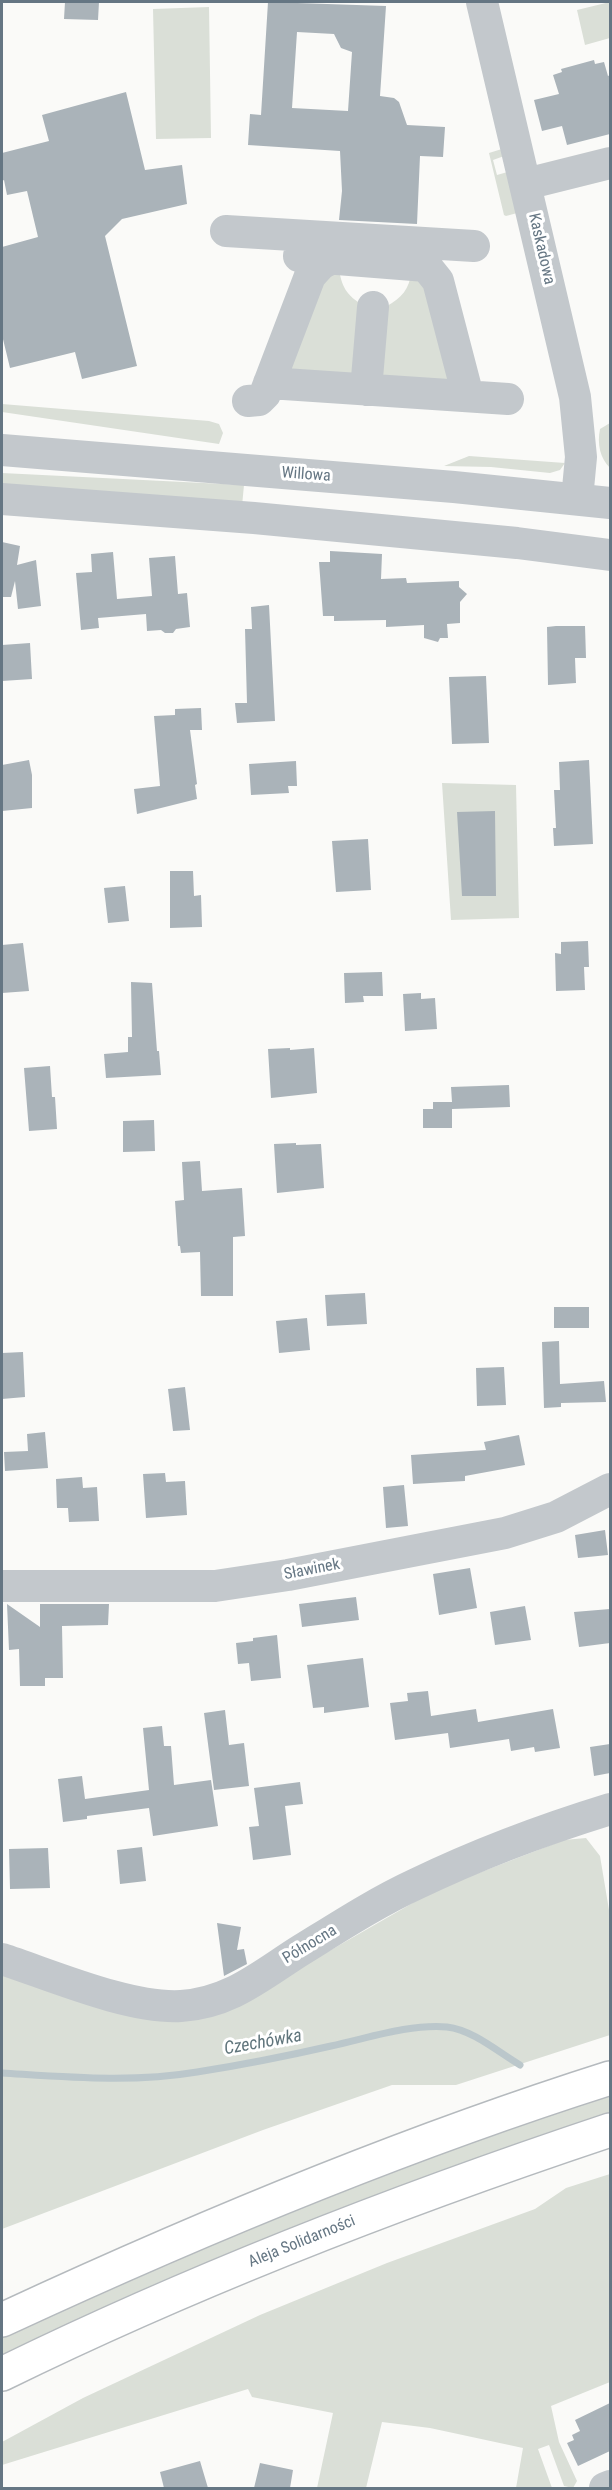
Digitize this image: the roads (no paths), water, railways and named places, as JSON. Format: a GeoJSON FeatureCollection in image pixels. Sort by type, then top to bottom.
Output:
{"type":"FeatureCollection","features":[{"type":"Feature","properties":{"kind":"main road"},"geometry":{"type":"LineString","coordinates":[[2,2320],[94,2277],[329,2179],[610,2078]]}},
{"type":"Feature","properties":{"kind":"main road","name":"Aleja Solidarności"},"geometry":{"type":"LineString","coordinates":[[2,2374],[146,2307],[285,2249],[456,2183],[610,2130]]}},
{"type":"Feature","properties":{"kind":"main road"},"geometry":{"type":"LineString","coordinates":[[2,2299],[94,2277]]}},
{"type":"Feature","properties":{"kind":"street","name":"Kaskadowa"},"geometry":{"type":"LineString","coordinates":[[482,2],[575,397],[581,457],[577,499]]}},
{"type":"Feature","properties":{"kind":"street"},"geometry":{"type":"LineString","coordinates":[[526,184],[610,163]]}},
{"type":"Feature","properties":{"kind":"street"},"geometry":{"type":"LineString","coordinates":[[225,231],[299,246],[332,258],[426,266],[433,272],[444,303],[468,396]]}},
{"type":"Feature","properties":{"kind":"street"},"geometry":{"type":"LineString","coordinates":[[299,246],[474,246]]}},
{"type":"Feature","properties":{"kind":"street"},"geometry":{"type":"LineString","coordinates":[[295,312],[299,246]]}},
{"type":"Feature","properties":{"kind":"street"},"geometry":{"type":"LineString","coordinates":[[332,258],[321,264],[310,276],[259,392],[366,390],[508,399]]}},
{"type":"Feature","properties":{"kind":"street"},"geometry":{"type":"LineString","coordinates":[[366,390],[373,307]]}},
{"type":"Feature","properties":{"kind":"street","name":"Willowa"},"geometry":{"type":"LineString","coordinates":[[2,450],[454,486],[610,503]]}},
{"type":"Feature","properties":{"kind":"street"},"geometry":{"type":"LineString","coordinates":[[2,498],[254,518],[516,543],[610,555]]}},
{"type":"Feature","properties":{"kind":"street","name":"Sławinek"},"geometry":{"type":"LineString","coordinates":[[2,1586],[215,1586],[288,1575],[505,1533],[556,1516],[610,1488]]}},
{"type":"Feature","properties":{"kind":"street","name":"Północna"},"geometry":{"type":"LineString","coordinates":[[2,1959],[129,2000],[155,2005],[179,2006],[208,2002],[229,1995],[416,1884],[517,1842],[610,1809]]}},
{"type":"Feature","properties":{"kind":"street"},"geometry":{"type":"LineString","coordinates":[[605,2488],[610,2486]]}},
{"type":"Feature","properties":{"kind":"waterway","name":"Czechówka"},"geometry":{"type":"LineString","coordinates":[[2,2073],[100,2078],[173,2075],[264,2060],[389,2032],[432,2027],[447,2027],[466,2032],[520,2065]]}}]}
